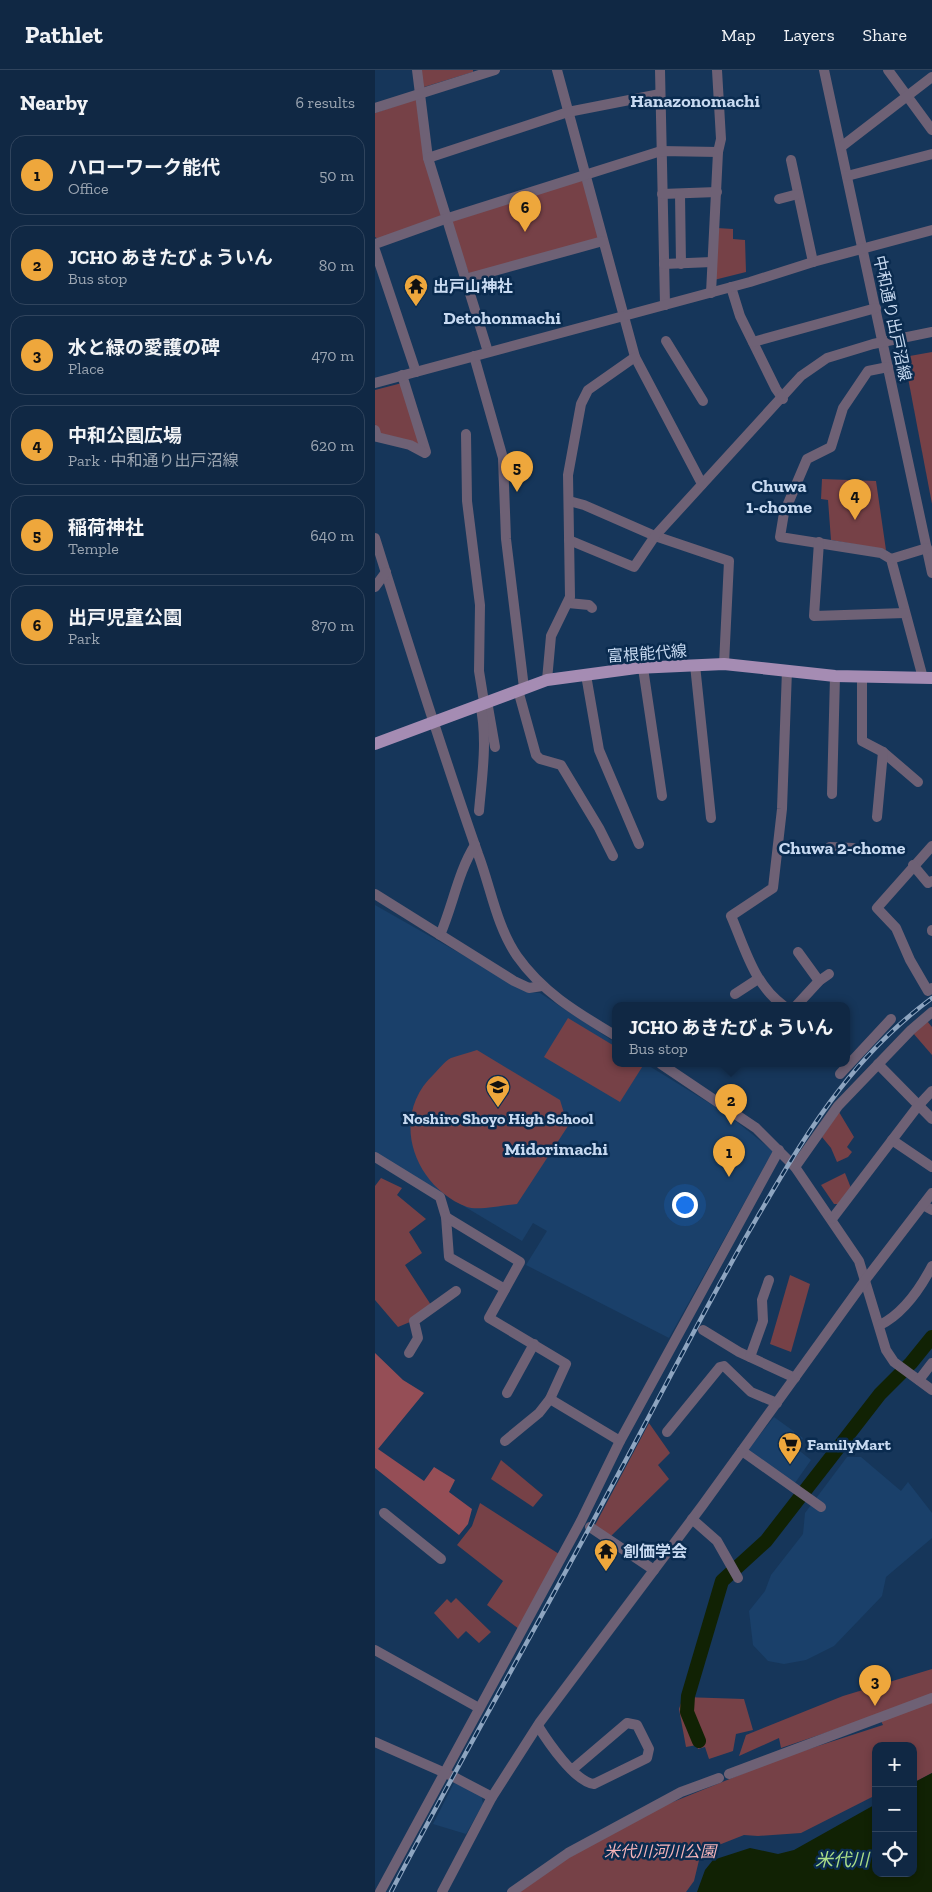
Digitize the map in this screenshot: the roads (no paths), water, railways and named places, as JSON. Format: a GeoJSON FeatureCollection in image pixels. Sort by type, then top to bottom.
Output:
{"type":"FeatureCollection","features":[{"type":"Feature","properties":{"kind":"main road","name":"富根能代線"},"geometry":{"type":"LineString","coordinates":[[375,744],[547,680],[643,668],[724,664],[835,676],[928,678]]}},
{"type":"Feature","properties":{"kind":"street"},"geometry":{"type":"LineString","coordinates":[[417,70],[428,158],[488,352]]}},
{"type":"Feature","properties":{"kind":"street"},"geometry":{"type":"LineString","coordinates":[[375,108],[495,70]]}},
{"type":"Feature","properties":{"kind":"street"},"geometry":{"type":"LineString","coordinates":[[557,70],[635,357],[702,484]]}},
{"type":"Feature","properties":{"kind":"street"},"geometry":{"type":"LineString","coordinates":[[659,70],[665,305]]}},
{"type":"Feature","properties":{"kind":"street"},"geometry":{"type":"LineString","coordinates":[[711,293],[718,152],[721,139],[717,70]]}},
{"type":"Feature","properties":{"kind":"street","name":"中和通り出戸沼線"},"geometry":{"type":"LineString","coordinates":[[824,70],[932,572]]}},
{"type":"Feature","properties":{"kind":"street"},"geometry":{"type":"LineString","coordinates":[[888,70],[932,130]]}},
{"type":"Feature","properties":{"kind":"street"},"geometry":{"type":"LineString","coordinates":[[841,147],[932,77]]}},
{"type":"Feature","properties":{"kind":"street"},"geometry":{"type":"LineString","coordinates":[[428,158],[568,112],[660,94]]}},
{"type":"Feature","properties":{"kind":"street"},"geometry":{"type":"LineString","coordinates":[[375,244],[445,218],[586,176],[661,151],[718,152]]}},
{"type":"Feature","properties":{"kind":"street"},"geometry":{"type":"LineString","coordinates":[[847,176],[932,154]]}},
{"type":"Feature","properties":{"kind":"street"},"geometry":{"type":"LineString","coordinates":[[791,160],[813,262]]}},
{"type":"Feature","properties":{"kind":"street"},"geometry":{"type":"LineString","coordinates":[[662,194],[717,192]]}},
{"type":"Feature","properties":{"kind":"street"},"geometry":{"type":"LineString","coordinates":[[680,194],[681,264]]}},
{"type":"Feature","properties":{"kind":"street"},"geometry":{"type":"LineString","coordinates":[[779,199],[798,194]]}},
{"type":"Feature","properties":{"kind":"street"},"geometry":{"type":"LineString","coordinates":[[375,382],[711,293],[813,262],[932,230]]}},
{"type":"Feature","properties":{"kind":"street"},"geometry":{"type":"LineString","coordinates":[[465,279],[603,241]]}},
{"type":"Feature","properties":{"kind":"street"},"geometry":{"type":"LineString","coordinates":[[375,250],[416,372]]}},
{"type":"Feature","properties":{"kind":"street"},"geometry":{"type":"LineString","coordinates":[[664,264],[712,262]]}},
{"type":"Feature","properties":{"kind":"street"},"geometry":{"type":"LineString","coordinates":[[731,287],[740,316],[776,389],[783,398]]}},
{"type":"Feature","properties":{"kind":"street"},"geometry":{"type":"LineString","coordinates":[[753,342],[876,308]]}},
{"type":"Feature","properties":{"kind":"street"},"geometry":{"type":"LineString","coordinates":[[569,540],[634,567],[655,536],[783,398],[801,376],[827,358],[932,332]]}},
{"type":"Feature","properties":{"kind":"street"},"geometry":{"type":"LineString","coordinates":[[666,341],[703,401]]}},
{"type":"Feature","properties":{"kind":"street"},"geometry":{"type":"LineString","coordinates":[[474,356],[503,458],[506,539],[521,689],[536,755],[540,759],[561,764],[599,828],[613,856]]}},
{"type":"Feature","properties":{"kind":"street"},"geometry":{"type":"LineString","coordinates":[[547,680],[551,636],[570,597],[568,475],[581,404],[588,390],[635,357]]}},
{"type":"Feature","properties":{"kind":"street"},"geometry":{"type":"LineString","coordinates":[[888,367],[868,371],[843,408],[831,447],[807,459],[784,513],[781,537],[881,553],[891,559],[905,613],[928,678]]}},
{"type":"Feature","properties":{"kind":"street"},"geometry":{"type":"LineString","coordinates":[[375,430],[377,437],[410,445],[426,452],[402,375]]}},
{"type":"Feature","properties":{"kind":"street"},"geometry":{"type":"LineString","coordinates":[[466,434],[467,501],[480,605],[479,671],[495,747]]}},
{"type":"Feature","properties":{"kind":"street"},"geometry":{"type":"LineString","coordinates":[[569,501],[584,505],[655,536],[729,562],[724,664]]}},
{"type":"Feature","properties":{"kind":"street"},"geometry":{"type":"LineString","coordinates":[[375,538],[499,922],[517,955],[541,986],[567,1006],[612,1034]]}},
{"type":"Feature","properties":{"kind":"street"},"geometry":{"type":"LineString","coordinates":[[819,542],[814,616],[905,613]]}},
{"type":"Feature","properties":{"kind":"street"},"geometry":{"type":"LineString","coordinates":[[891,559],[927,548]]}},
{"type":"Feature","properties":{"kind":"street"},"geometry":{"type":"LineString","coordinates":[[375,587],[386,572]]}},
{"type":"Feature","properties":{"kind":"street"},"geometry":{"type":"LineString","coordinates":[[567,603],[589,605],[592,608]]}},
{"type":"Feature","properties":{"kind":"street"},"geometry":{"type":"LineString","coordinates":[[695,665],[711,818]]}},
{"type":"Feature","properties":{"kind":"street"},"geometry":{"type":"LineString","coordinates":[[643,668],[662,796]]}},
{"type":"Feature","properties":{"kind":"street"},"geometry":{"type":"LineString","coordinates":[[778,1002],[772,998],[758,979],[731,916],[773,888],[782,809],[787,670]]}},
{"type":"Feature","properties":{"kind":"street"},"geometry":{"type":"LineString","coordinates":[[586,675],[599,750],[639,844]]}},
{"type":"Feature","properties":{"kind":"street"},"geometry":{"type":"LineString","coordinates":[[831,794],[835,676]]}},
{"type":"Feature","properties":{"kind":"street"},"geometry":{"type":"LineString","coordinates":[[862,677],[863,741],[883,752],[918,782]]}},
{"type":"Feature","properties":{"kind":"street"},"geometry":{"type":"LineString","coordinates":[[479,811],[483,758],[484,702]]}},
{"type":"Feature","properties":{"kind":"street"},"geometry":{"type":"LineString","coordinates":[[877,817],[883,752]]}},
{"type":"Feature","properties":{"kind":"street"},"geometry":{"type":"LineString","coordinates":[[440,936],[450,911],[463,863],[475,845]]}},
{"type":"Feature","properties":{"kind":"street"},"geometry":{"type":"LineString","coordinates":[[932,846],[913,865],[877,908],[896,928],[910,960],[928,991],[932,988]]}},
{"type":"Feature","properties":{"kind":"street"},"geometry":{"type":"LineString","coordinates":[[830,847],[853,848]]}},
{"type":"Feature","properties":{"kind":"street"},"geometry":{"type":"LineString","coordinates":[[913,865],[922,879],[928,883],[932,881]]}},
{"type":"Feature","properties":{"kind":"street"},"geometry":{"type":"LineString","coordinates":[[375,894],[514,981],[529,988],[541,986]]}},
{"type":"Feature","properties":{"kind":"street"},"geometry":{"type":"LineString","coordinates":[[797,952],[819,981]]}},
{"type":"Feature","properties":{"kind":"street"},"geometry":{"type":"LineString","coordinates":[[800,1002],[819,981],[829,974]]}},
{"type":"Feature","properties":{"kind":"street"},"geometry":{"type":"LineString","coordinates":[[735,994],[758,979]]}},
{"type":"Feature","properties":{"kind":"street"},"geometry":{"type":"LineString","coordinates":[[795,1167],[838,1106],[932,1012]]}},
{"type":"Feature","properties":{"kind":"street"},"geometry":{"type":"LineString","coordinates":[[850,1063],[891,1019]]}},
{"type":"Feature","properties":{"kind":"street"},"geometry":{"type":"LineString","coordinates":[[878,1064],[932,1119]]}},
{"type":"Feature","properties":{"kind":"street"},"geometry":{"type":"LineString","coordinates":[[665,1067],[756,1128],[795,1167],[859,1261],[880,1325],[886,1350],[895,1362],[932,1390]]}},
{"type":"Feature","properties":{"kind":"street"},"geometry":{"type":"LineString","coordinates":[[840,1074],[846,1067]]}},
{"type":"Feature","properties":{"kind":"street"},"geometry":{"type":"LineString","coordinates":[[832,1219],[918,1106],[932,1091]]}},
{"type":"Feature","properties":{"kind":"street"},"geometry":{"type":"LineString","coordinates":[[892,1140],[932,1167]]}},
{"type":"Feature","properties":{"kind":"street"},"geometry":{"type":"LineString","coordinates":[[379,1889],[445,1772],[581,1521],[620,1442],[779,1150]]}},
{"type":"Feature","properties":{"kind":"street"},"geometry":{"type":"LineString","coordinates":[[375,1157],[440,1197],[446,1217],[449,1257],[505,1289]]}},
{"type":"Feature","properties":{"kind":"street"},"geometry":{"type":"LineString","coordinates":[[442,1892],[493,1797],[538,1726],[742,1451],[866,1279],[928,1207],[932,1193]]}},
{"type":"Feature","properties":{"kind":"street"},"geometry":{"type":"LineString","coordinates":[[446,1217],[520,1262],[489,1318],[567,1364],[550,1399],[539,1413],[505,1441]]}},
{"type":"Feature","properties":{"kind":"street"},"geometry":{"type":"LineString","coordinates":[[880,1325],[919,1292],[932,1266]]}},
{"type":"Feature","properties":{"kind":"street"},"geometry":{"type":"LineString","coordinates":[[750,1357],[763,1321],[762,1300],[769,1280]]}},
{"type":"Feature","properties":{"kind":"street"},"geometry":{"type":"LineString","coordinates":[[409,1353],[418,1338],[414,1321],[456,1291]]}},
{"type":"Feature","properties":{"kind":"street"},"geometry":{"type":"LineString","coordinates":[[703,1330],[750,1357],[795,1378]]}},
{"type":"Feature","properties":{"kind":"street"},"geometry":{"type":"LineString","coordinates":[[507,1393],[534,1344]]}},
{"type":"Feature","properties":{"kind":"street"},"geometry":{"type":"LineString","coordinates":[[916,1378],[932,1363]]}},
{"type":"Feature","properties":{"kind":"street"},"geometry":{"type":"LineString","coordinates":[[667,1432],[720,1367],[724,1366],[751,1392],[777,1403]]}},
{"type":"Feature","properties":{"kind":"street"},"geometry":{"type":"LineString","coordinates":[[550,1399],[620,1442]]}},
{"type":"Feature","properties":{"kind":"street"},"geometry":{"type":"LineString","coordinates":[[742,1451],[821,1507]]}},
{"type":"Feature","properties":{"kind":"street"},"geometry":{"type":"LineString","coordinates":[[383,1513],[441,1559]]}},
{"type":"Feature","properties":{"kind":"street"},"geometry":{"type":"LineString","coordinates":[[692,1519],[717,1541],[732,1564],[738,1578]]}},
{"type":"Feature","properties":{"kind":"street"},"geometry":{"type":"LineString","coordinates":[[590,1527],[654,1570]]}},
{"type":"Feature","properties":{"kind":"street"},"geometry":{"type":"LineString","coordinates":[[375,1650],[479,1708]]}},
{"type":"Feature","properties":{"kind":"street"},"geometry":{"type":"LineString","coordinates":[[512,1892],[568,1853],[681,1792],[932,1698]]}},
{"type":"Feature","properties":{"kind":"street"},"geometry":{"type":"LineString","coordinates":[[538,1726],[553,1749],[573,1770],[587,1783],[594,1784],[647,1758],[649,1749],[637,1725],[627,1723],[573,1770]]}},
{"type":"Feature","properties":{"kind":"street"},"geometry":{"type":"LineString","coordinates":[[375,1742],[445,1772],[493,1797]]}},
{"type":"Feature","properties":{"kind":"water"},"geometry":{"type":"Polygon","coordinates":[[[686,1700],[691,1700],[690,1712],[701,1740],[696,1742],[686,1717],[686,1700]]]}},
{"type":"Feature","properties":{"kind":"water","name":"米代川"},"geometry":{"type":"Polygon","coordinates":[[[932,1773],[932,1892],[697,1892],[705,1870],[713,1860],[750,1848],[778,1854],[794,1850],[872,1806],[872,1877],[917,1877],[917,1781],[932,1773]]]}},
{"type":"Feature","properties":{"kind":"waterway"},"geometry":{"type":"LineString","coordinates":[[699,1741],[687,1712],[688,1696],[722,1581],[766,1541],[880,1394],[911,1363],[932,1337]]}},
{"type":"Feature","properties":{"kind":"railway"},"geometry":{"type":"LineString","coordinates":[[391,1892],[714,1294],[789,1164],[829,1103],[851,1075],[902,1022],[932,998]]}},
{"type":"Feature","properties":{"kind":"place","name":"出戸児童公園"},"geometry":{"type":"Point","coordinates":[525,232]}},
{"type":"Feature","properties":{"kind":"place","name":"出戸山神社"},"geometry":{"type":"Point","coordinates":[416,307]}},
{"type":"Feature","properties":{"kind":"place","name":"稲荷神社"},"geometry":{"type":"Point","coordinates":[517,492]}},
{"type":"Feature","properties":{"kind":"place","name":"中和公園広場"},"geometry":{"type":"Point","coordinates":[855,520]}},
{"type":"Feature","properties":{"kind":"place","name":"Noshiro Shoyo High School"},"geometry":{"type":"Point","coordinates":[498,1108]}},
{"type":"Feature","properties":{"kind":"place","name":"JCHO あきたびょういん"},"geometry":{"type":"Point","coordinates":[731,1125]}},
{"type":"Feature","properties":{"kind":"place","name":"ハローワーク能代"},"geometry":{"type":"Point","coordinates":[729,1177]}},
{"type":"Feature","properties":{"kind":"place","name":"FamilyMart"},"geometry":{"type":"Point","coordinates":[790,1465]}},
{"type":"Feature","properties":{"kind":"place","name":"創価学会"},"geometry":{"type":"Point","coordinates":[606,1572]}},
{"type":"Feature","properties":{"kind":"place","name":"水と緑の愛護の碑"},"geometry":{"type":"Point","coordinates":[875,1706]}},
{"type":"Feature","properties":{"kind":"district","name":"Hanazonomachi"},"geometry":{"type":"Point","coordinates":[695,101]}},
{"type":"Feature","properties":{"kind":"district","name":"Detohonmachi"},"geometry":{"type":"Point","coordinates":[502,318]}},
{"type":"Feature","properties":{"kind":"district","name":"Chuwa 1-chome"},"geometry":{"type":"Point","coordinates":[779,496]}},
{"type":"Feature","properties":{"kind":"district","name":"Chuwa 2-chome"},"geometry":{"type":"Point","coordinates":[842,848]}},
{"type":"Feature","properties":{"kind":"district","name":"Midorimachi"},"geometry":{"type":"Point","coordinates":[556,1149]}},
{"type":"Feature","properties":{"kind":"park label","name":"米代川河川公園"},"geometry":{"type":"Point","coordinates":[660,1851]}}]}
